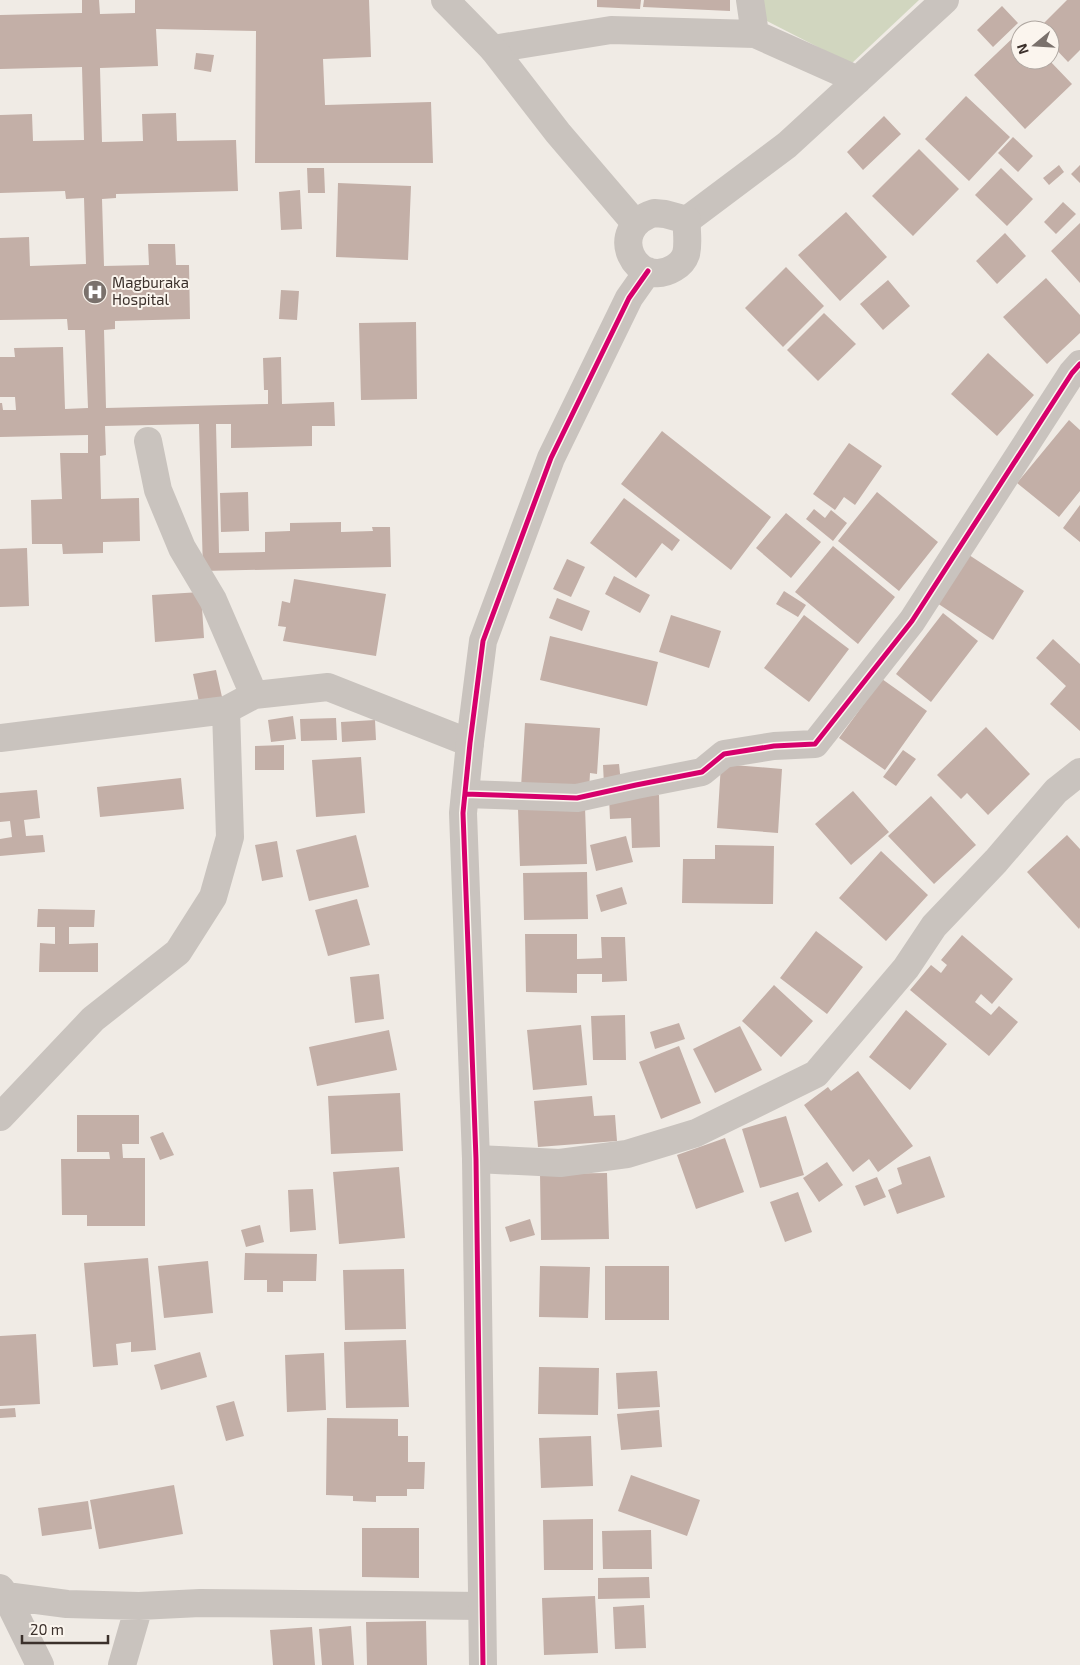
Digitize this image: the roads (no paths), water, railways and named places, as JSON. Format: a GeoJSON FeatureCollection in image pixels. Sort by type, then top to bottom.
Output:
{"type":"FeatureCollection","features":[{"type":"Feature","properties":{"kind":"street"},"geometry":{"type":"LineString","coordinates":[[445,0],[493,49],[558,133],[635,223]]}},
{"type":"Feature","properties":{"kind":"street"},"geometry":{"type":"LineString","coordinates":[[750,0],[755,34]]}},
{"type":"Feature","properties":{"kind":"street"},"geometry":{"type":"LineString","coordinates":[[687,220],[654,213],[644,216],[635,223],[630,232],[628,242],[629,252],[635,264],[657,274],[677,267],[684,259],[688,242],[686,232],[687,220],[787,146],[945,0]]}},
{"type":"Feature","properties":{"kind":"street"},"geometry":{"type":"LineString","coordinates":[[493,49],[611,30],[755,34],[858,80]]}},
{"type":"Feature","properties":{"kind":"street"},"geometry":{"type":"LineString","coordinates":[[483,1665],[476,1159],[463,813],[470,743],[483,641],[551,458],[629,298],[648,271]]}},
{"type":"Feature","properties":{"kind":"street"},"geometry":{"type":"LineString","coordinates":[[465,794],[577,798],[702,772],[724,754],[774,746],[815,744],[912,621],[1072,373],[1080,364]]}},
{"type":"Feature","properties":{"kind":"street"},"geometry":{"type":"LineString","coordinates":[[148,441],[158,490],[182,548],[213,600],[254,695]]}},
{"type":"Feature","properties":{"kind":"street"},"geometry":{"type":"LineString","coordinates":[[0,738],[226,710],[254,695],[328,687],[470,743]]}},
{"type":"Feature","properties":{"kind":"street"},"geometry":{"type":"LineString","coordinates":[[0,1117],[93,1019],[178,952],[213,897],[230,837],[226,710]]}},
{"type":"Feature","properties":{"kind":"street"},"geometry":{"type":"LineString","coordinates":[[476,1159],[560,1163],[627,1154],[696,1133],[816,1074],[906,968],[934,926],[996,861],[1056,791],[1080,772]]}},
{"type":"Feature","properties":{"kind":"street"},"geometry":{"type":"LineString","coordinates":[[3,1592],[67,1604],[139,1606],[200,1603],[482,1606]]}},
{"type":"Feature","properties":{"kind":"street"},"geometry":{"type":"LineString","coordinates":[[3,1592],[40,1665]]}},
{"type":"Feature","properties":{"kind":"street"},"geometry":{"type":"LineString","coordinates":[[122,1665],[139,1606]]}},
{"type":"Feature","properties":{"kind":"place","name":"Magburaka Hospital"},"geometry":{"type":"Point","coordinates":[95,292]}}]}
